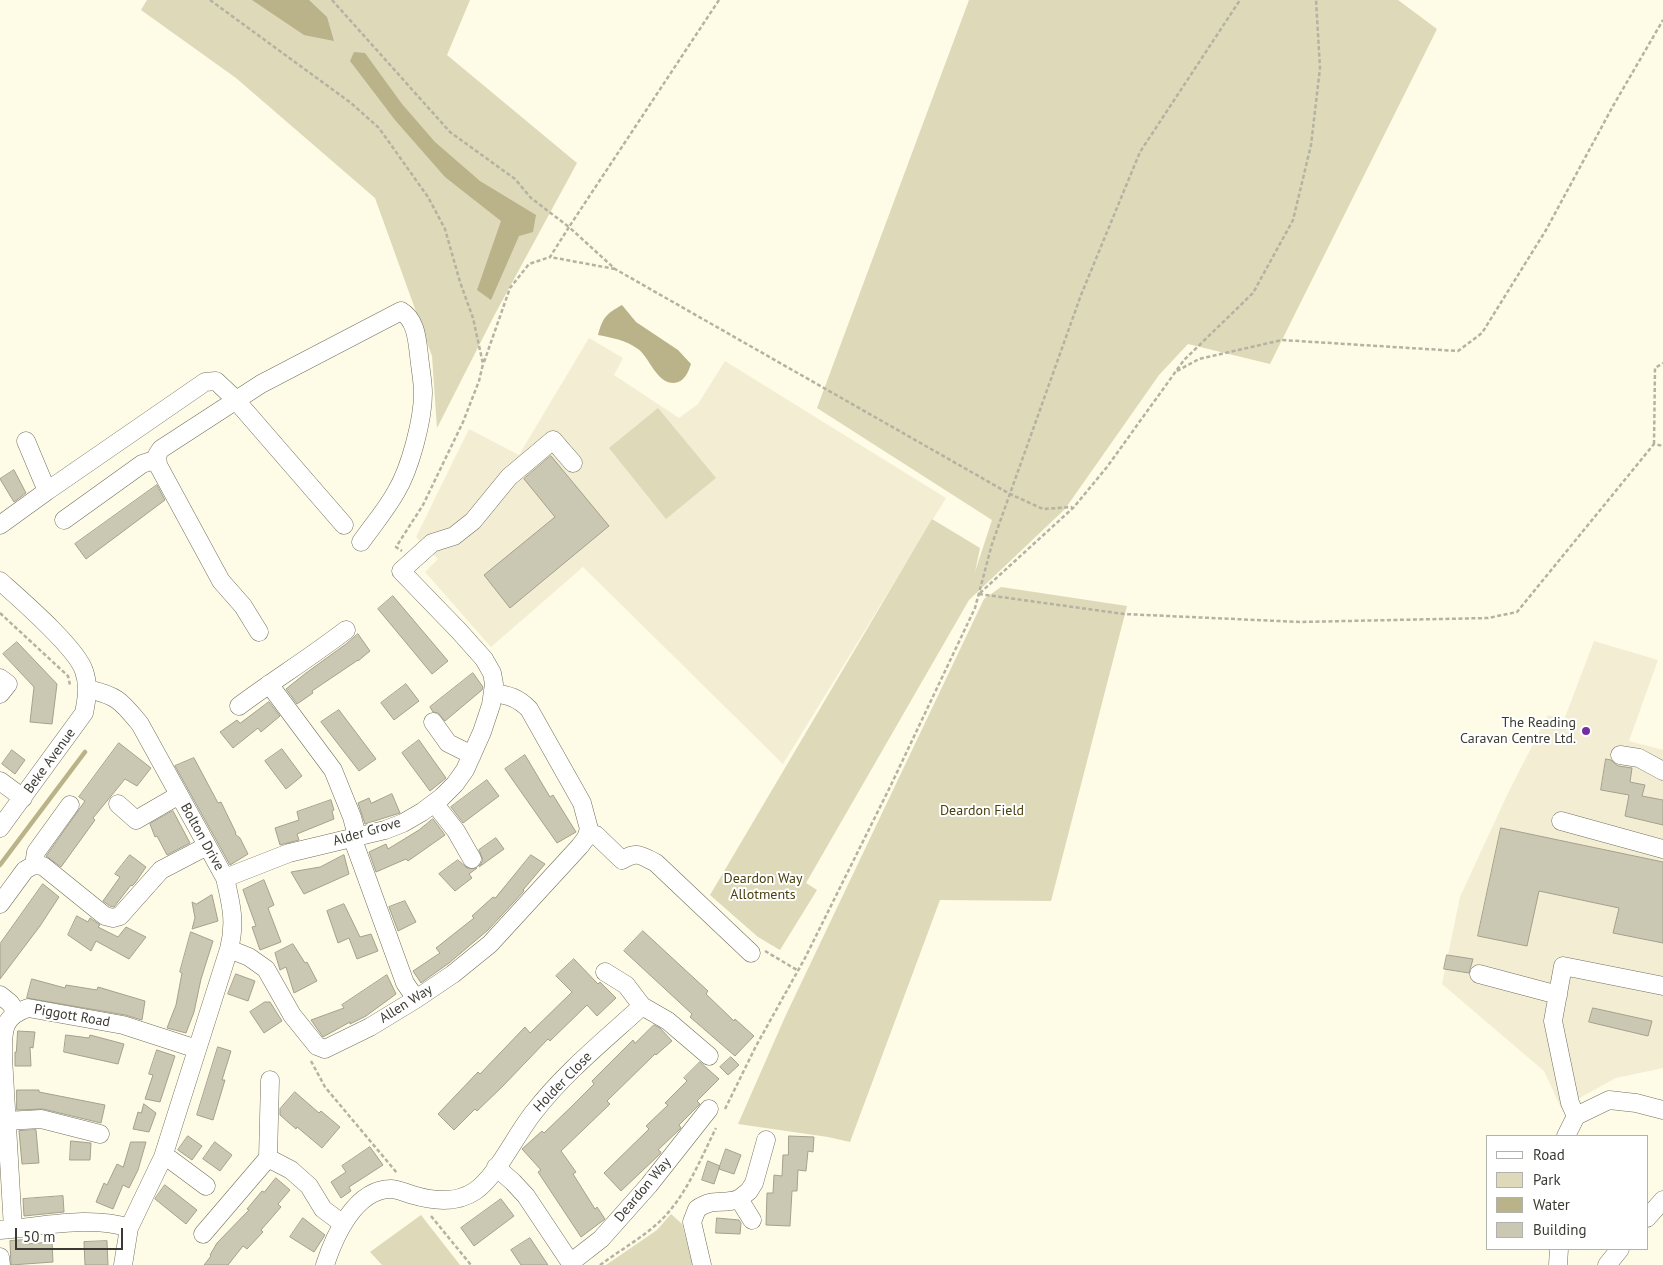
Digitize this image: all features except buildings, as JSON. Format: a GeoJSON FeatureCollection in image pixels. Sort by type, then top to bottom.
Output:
{"type":"FeatureCollection","features":[{"type":"Feature","properties":{"kind":"street"},"geometry":{"type":"LineString","coordinates":[[259,632],[243,606],[221,581],[158,465],[157,455],[161,449],[261,384],[401,311],[406,314],[416,336],[423,393],[421,410],[413,450],[401,482],[391,500],[361,542]]}},
{"type":"Feature","properties":{"kind":"street"},"geometry":{"type":"LineString","coordinates":[[0,525],[205,382],[216,381],[236,400],[344,525]]}},
{"type":"Feature","properties":{"kind":"street"},"geometry":{"type":"LineString","coordinates":[[407,565],[432,543],[454,536],[473,522],[509,477],[553,440],[573,463]]}},
{"type":"Feature","properties":{"kind":"street"},"geometry":{"type":"LineString","coordinates":[[26,441],[47,491]]}},
{"type":"Feature","properties":{"kind":"street"},"geometry":{"type":"LineString","coordinates":[[64,520],[142,464],[157,459]]}},
{"type":"Feature","properties":{"kind":"street","name":"Alder Grove"},"geometry":{"type":"LineString","coordinates":[[225,878],[289,853],[385,830],[403,823],[422,812],[434,802],[455,784],[465,770],[482,732],[493,692],[492,673],[484,659],[407,565]]}},
{"type":"Feature","properties":{"kind":"street"},"geometry":{"type":"LineString","coordinates":[[0,581],[73,652],[84,670],[80,690]]}},
{"type":"Feature","properties":{"kind":"street"},"geometry":{"type":"LineString","coordinates":[[239,706],[289,670],[304,662],[346,630]]}},
{"type":"Feature","properties":{"kind":"street"},"geometry":{"type":"LineString","coordinates":[[0,678],[8,684],[0,694]]}},
{"type":"Feature","properties":{"kind":"street"},"geometry":{"type":"LineString","coordinates":[[269,684],[333,770],[352,816],[354,837],[405,982],[416,999]]}},
{"type":"Feature","properties":{"kind":"street","name":"Bolton Drive"},"geometry":{"type":"LineString","coordinates":[[80,690],[108,694],[124,704],[140,724],[225,878],[231,902],[233,923],[233,935],[162,1157],[129,1228],[124,1265]]}},
{"type":"Feature","properties":{"kind":"street","name":"Beke Avenue"},"geometry":{"type":"LineString","coordinates":[[0,828],[84,713],[80,690]]}},
{"type":"Feature","properties":{"kind":"street"},"geometry":{"type":"LineString","coordinates":[[493,692],[508,694],[520,700],[529,709],[582,803],[588,824],[584,840]]}},
{"type":"Feature","properties":{"kind":"street"},"geometry":{"type":"LineString","coordinates":[[433,722],[448,743],[472,755]]}},
{"type":"Feature","properties":{"kind":"street"},"geometry":{"type":"LineString","coordinates":[[1620,755],[1639,758],[1663,770]]}},
{"type":"Feature","properties":{"kind":"street"},"geometry":{"type":"LineString","coordinates":[[0,781],[23,798]]}},
{"type":"Feature","properties":{"kind":"street"},"geometry":{"type":"LineString","coordinates":[[118,804],[136,820],[179,795]]}},
{"type":"Feature","properties":{"kind":"street"},"geometry":{"type":"LineString","coordinates":[[434,802],[456,831],[472,859]]}},
{"type":"Feature","properties":{"kind":"street"},"geometry":{"type":"LineString","coordinates":[[34,865],[36,852],[70,805]]}},
{"type":"Feature","properties":{"kind":"street"},"geometry":{"type":"LineString","coordinates":[[1561,821],[1663,849]]}},
{"type":"Feature","properties":{"kind":"street"},"geometry":{"type":"LineString","coordinates":[[584,840],[596,835],[622,860],[633,854],[642,856],[656,864],[755,950]]}},
{"type":"Feature","properties":{"kind":"street","name":"Allen Way"},"geometry":{"type":"LineString","coordinates":[[228,949],[249,957],[266,969],[292,1015],[317,1046],[325,1049],[370,1027],[416,999],[490,944],[584,840]]}},
{"type":"Feature","properties":{"kind":"street"},"geometry":{"type":"LineString","coordinates":[[0,904],[26,870],[34,865],[43,866],[105,916],[113,918],[120,916],[161,870],[207,846]]}},
{"type":"Feature","properties":{"kind":"street"},"geometry":{"type":"LineString","coordinates":[[1576,1116],[1570,1103],[1553,1020],[1563,966],[1663,986]]}},
{"type":"Feature","properties":{"kind":"street"},"geometry":{"type":"LineString","coordinates":[[605,972],[626,985],[642,1006],[668,1021],[709,1056]]}},
{"type":"Feature","properties":{"kind":"street"},"geometry":{"type":"LineString","coordinates":[[1479,974],[1558,995]]}},
{"type":"Feature","properties":{"kind":"street"},"geometry":{"type":"LineString","coordinates":[[0,995],[10,1003],[16,1012]]}},
{"type":"Feature","properties":{"kind":"street","name":"Holder Close"},"geometry":{"type":"LineString","coordinates":[[496,1168],[533,1112],[569,1073],[642,1006]]}},
{"type":"Feature","properties":{"kind":"street","name":"Piggott Road"},"geometry":{"type":"LineString","coordinates":[[7,1230],[3,1034],[6,1023],[16,1012],[28,1008],[123,1025],[197,1049]]}},
{"type":"Feature","properties":{"kind":"street"},"geometry":{"type":"LineString","coordinates":[[203,1234],[268,1158],[270,1080]]}},
{"type":"Feature","properties":{"kind":"street"},"geometry":{"type":"LineString","coordinates":[[1566,1135],[1576,1116],[1609,1100],[1636,1103],[1663,1110]]}},
{"type":"Feature","properties":{"kind":"street","name":"Deardon Way"},"geometry":{"type":"LineString","coordinates":[[496,1168],[514,1182],[526,1196],[571,1264],[601,1239],[649,1185],[709,1109]]}},
{"type":"Feature","properties":{"kind":"street"},"geometry":{"type":"LineString","coordinates":[[6,1121],[41,1119],[100,1134]]}},
{"type":"Feature","properties":{"kind":"street"},"geometry":{"type":"LineString","coordinates":[[702,1265],[692,1222],[697,1208],[712,1201],[731,1202],[739,1199],[749,1191],[754,1183],[766,1140]]}},
{"type":"Feature","properties":{"kind":"street"},"geometry":{"type":"LineString","coordinates":[[162,1157],[171,1160],[206,1186]]}},
{"type":"Feature","properties":{"kind":"street"},"geometry":{"type":"LineString","coordinates":[[268,1158],[291,1170],[310,1186],[323,1209],[343,1224]]}},
{"type":"Feature","properties":{"kind":"street"},"geometry":{"type":"LineString","coordinates":[[325,1265],[343,1224],[362,1200],[391,1189],[427,1199],[448,1201],[474,1191],[496,1168]]}},
{"type":"Feature","properties":{"kind":"street"},"geometry":{"type":"LineString","coordinates":[[739,1199],[752,1220]]}},
{"type":"Feature","properties":{"kind":"street"},"geometry":{"type":"LineString","coordinates":[[1648,1217],[1663,1200]]}},
{"type":"Feature","properties":{"kind":"street"},"geometry":{"type":"LineString","coordinates":[[7,1230],[61,1223],[113,1223],[129,1228]]}},
{"type":"Feature","properties":{"kind":"street"},"geometry":{"type":"LineString","coordinates":[[1558,1265],[1559,1250]]}},
{"type":"Feature","properties":{"kind":"street"},"geometry":{"type":"LineString","coordinates":[[1607,1265],[1619,1250]]}},
{"type":"Feature","properties":{"kind":"street"},"geometry":{"type":"LineString","coordinates":[[0,1257],[1,1265]]}},
{"type":"Feature","properties":{"kind":"path"},"geometry":{"type":"LineString","coordinates":[[210,0],[350,103],[379,128],[396,150],[428,197],[444,229],[473,318],[483,364]]}},
{"type":"Feature","properties":{"kind":"path"},"geometry":{"type":"LineString","coordinates":[[332,0],[450,132],[516,179],[531,198],[569,228],[615,269],[1010,494],[1043,509],[1074,507]]}},
{"type":"Feature","properties":{"kind":"path"},"geometry":{"type":"LineString","coordinates":[[550,257],[719,0]]}},
{"type":"Feature","properties":{"kind":"path"},"geometry":{"type":"LineString","coordinates":[[755,950],[797,971],[810,949],[975,608],[992,544],[1081,295],[1140,152],[1240,0]]}},
{"type":"Feature","properties":{"kind":"path"},"geometry":{"type":"LineString","coordinates":[[979,594],[1074,507],[1107,467],[1184,360],[1253,293],[1293,220],[1311,145],[1320,68],[1316,0]]}},
{"type":"Feature","properties":{"kind":"path"},"geometry":{"type":"LineString","coordinates":[[1175,372],[1199,360],[1282,340],[1458,351],[1482,333],[1541,238],[1613,106],[1663,20]]}},
{"type":"Feature","properties":{"kind":"path"},"geometry":{"type":"LineString","coordinates":[[407,565],[396,547],[423,505],[463,422],[479,381],[483,364],[510,288],[529,264],[550,257],[615,269]]}},
{"type":"Feature","properties":{"kind":"path"},"geometry":{"type":"LineString","coordinates":[[979,594],[1124,614],[1300,622],[1488,618],[1517,612],[1654,444],[1655,368],[1663,363]]}},
{"type":"Feature","properties":{"kind":"path"},"geometry":{"type":"LineString","coordinates":[[1654,444],[1663,446]]}},
{"type":"Feature","properties":{"kind":"path"},"geometry":{"type":"LineString","coordinates":[[0,613],[68,676],[80,690]]}},
{"type":"Feature","properties":{"kind":"path"},"geometry":{"type":"LineString","coordinates":[[308,1056],[325,1087],[398,1175]]}},
{"type":"Feature","properties":{"kind":"path"},"geometry":{"type":"LineString","coordinates":[[427,1199],[429,1213],[471,1265]]}},
{"type":"Feature","properties":{"kind":"shaded area"},"geometry":{"type":"Polygon","coordinates":[[[589,338],[623,358],[614,375],[679,418],[698,404],[725,361],[946,498],[783,764],[583,567],[491,647],[425,572],[438,559],[416,537],[469,429],[519,455],[589,338]]]}},
{"type":"Feature","properties":{"kind":"shaded area"},"geometry":{"type":"Polygon","coordinates":[[[1594,641],[1658,660],[1629,741],[1663,750],[1663,1068],[1616,1078],[1561,1108],[1544,1071],[1442,984],[1460,897],[1509,791],[1548,715],[1564,720],[1594,641]]]}},
{"type":"Feature","properties":{"kind":"green space"},"geometry":{"type":"Polygon","coordinates":[[[147,0],[470,0],[447,55],[577,163],[495,314],[437,428],[432,356],[375,198],[236,78],[141,10],[147,0]]]}},
{"type":"Feature","properties":{"kind":"green space","name":"Deardon Way Allotments"},"geometry":{"type":"Polygon","coordinates":[[[969,0],[1398,0],[1437,29],[1270,364],[1188,344],[1159,375],[1065,509],[969,600],[806,883],[817,890],[780,950],[758,937],[710,895],[932,519],[980,548],[975,572],[992,520],[817,408],[969,0]]]}},
{"type":"Feature","properties":{"kind":"green space"},"geometry":{"type":"Polygon","coordinates":[[[658,408],[716,478],[666,519],[609,448],[658,408]]]}},
{"type":"Feature","properties":{"kind":"green space","name":"Deardon Field"},"geometry":{"type":"Polygon","coordinates":[[[1001,587],[1127,606],[1051,901],[940,900],[850,1142],[738,1124],[785,1017],[984,599],[1001,587]]]}},
{"type":"Feature","properties":{"kind":"green space"},"geometry":{"type":"Polygon","coordinates":[[[671,1214],[682,1224],[693,1265],[606,1265],[657,1230],[671,1214]]]}},
{"type":"Feature","properties":{"kind":"green space"},"geometry":{"type":"Polygon","coordinates":[[[421,1215],[460,1265],[382,1265],[370,1252],[421,1215]]]}},
{"type":"Feature","properties":{"kind":"water"},"geometry":{"type":"Polygon","coordinates":[[[252,0],[309,0],[327,17],[334,41],[304,35],[252,0]]]}},
{"type":"Feature","properties":{"kind":"water"},"geometry":{"type":"Polygon","coordinates":[[[354,52],[365,53],[402,104],[435,142],[480,181],[536,215],[533,232],[519,236],[491,300],[477,290],[501,221],[445,177],[395,120],[350,61],[354,52]]]}},
{"type":"Feature","properties":{"kind":"water"},"geometry":{"type":"Polygon","coordinates":[[[622,305],[636,322],[678,350],[691,364],[683,379],[674,383],[662,379],[638,349],[629,343],[598,335],[606,317],[622,305]]]}},
{"type":"Feature","properties":{"kind":"waterway"},"geometry":{"type":"LineString","coordinates":[[0,865],[85,752]]}},
{"type":"Feature","properties":{"kind":"place","name":"The Reading Caravan Centre Ltd."},"geometry":{"type":"Point","coordinates":[1586,731]}}]}
